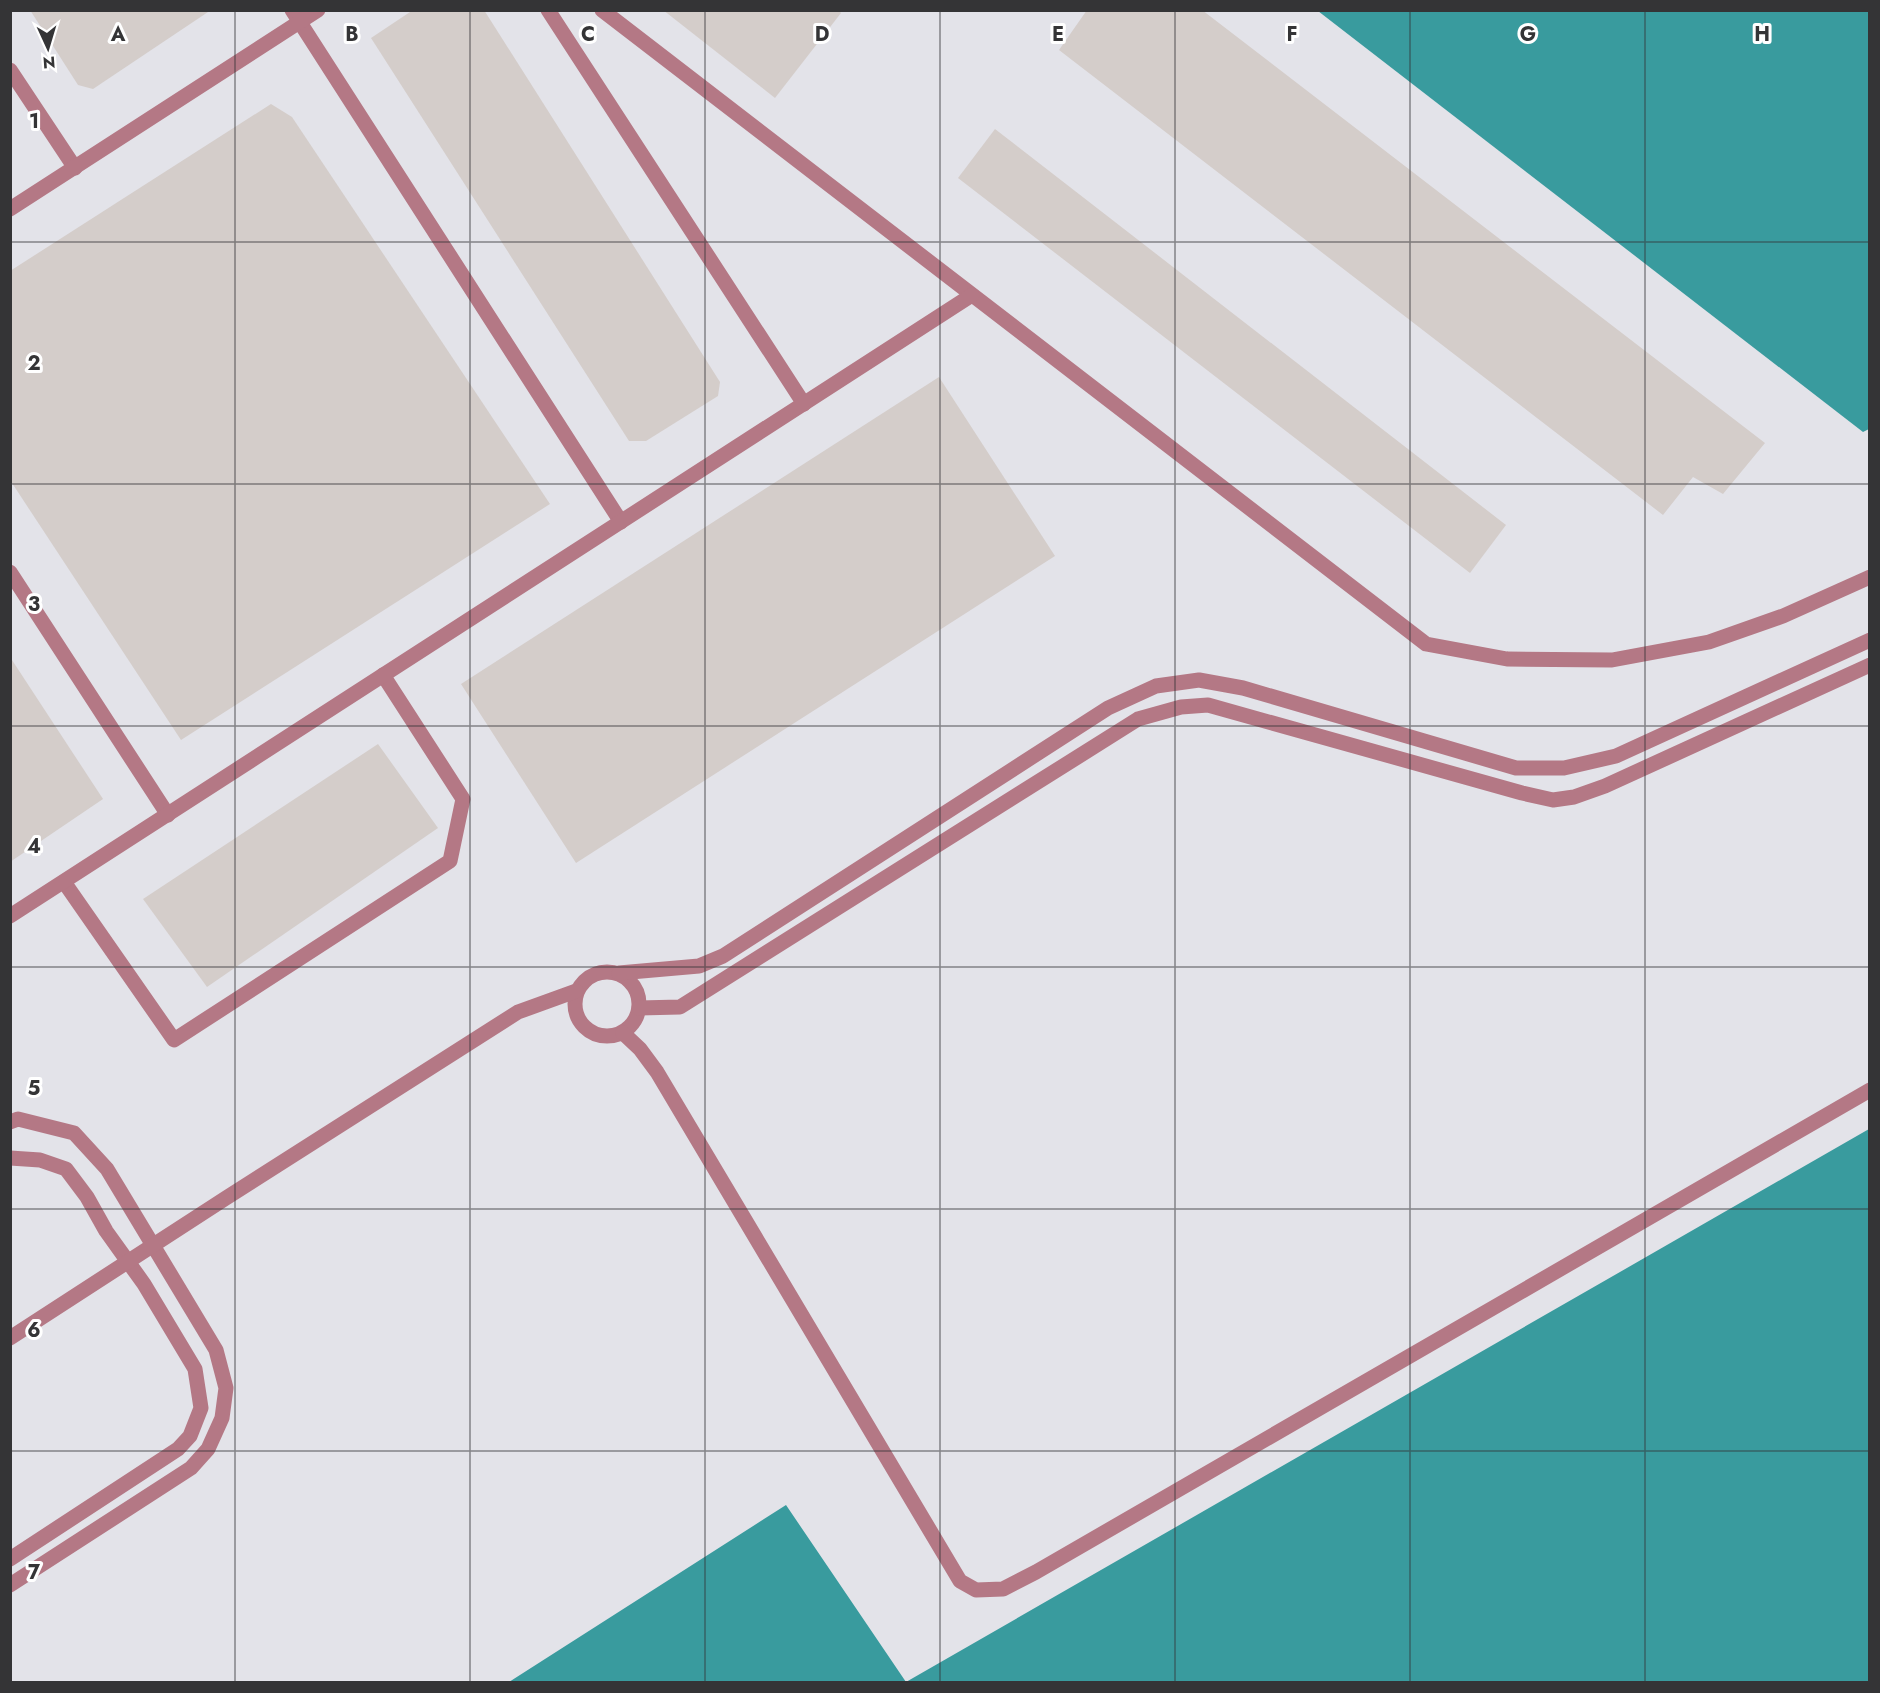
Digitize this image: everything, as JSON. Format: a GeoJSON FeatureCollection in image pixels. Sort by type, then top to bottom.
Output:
{"type":"FeatureCollection","features":[{"type":"Feature","properties":{"kind":"lane"},"geometry":{"type":"LineString","coordinates":[[10,209],[75,168],[296,17],[318,10]]}},
{"type":"Feature","properties":{"kind":"lane"},"geometry":{"type":"LineString","coordinates":[[548,10],[804,404]]}},
{"type":"Feature","properties":{"kind":"lane"},"geometry":{"type":"LineString","coordinates":[[602,10],[1426,644],[1507,659],[1612,660],[1709,642],[1784,616],[1869,577]]}},
{"type":"Feature","properties":{"kind":"lane"},"geometry":{"type":"LineString","coordinates":[[296,17],[621,522]]}},
{"type":"Feature","properties":{"kind":"lane"},"geometry":{"type":"LineString","coordinates":[[10,70],[75,168]]}},
{"type":"Feature","properties":{"kind":"lane"},"geometry":{"type":"LineString","coordinates":[[10,916],[972,295]]}},
{"type":"Feature","properties":{"kind":"lane"},"geometry":{"type":"LineString","coordinates":[[10,572],[168,815]]}},
{"type":"Feature","properties":{"kind":"lane"},"geometry":{"type":"LineString","coordinates":[[10,1338],[518,1012],[576,991],[587,978],[602,972],[619,974],[699,966],[723,956],[1108,708],[1156,686],[1199,680],[1243,688],[1516,768],[1564,768],[1616,756],[1869,640]]}},
{"type":"Feature","properties":{"kind":"lane"},"geometry":{"type":"LineString","coordinates":[[639,1008],[680,1007],[1138,719],[1181,707],[1208,705],[1553,800],[1574,797],[1605,786],[1869,665]]}},
{"type":"Feature","properties":{"kind":"lane"},"geometry":{"type":"LineString","coordinates":[[64,882],[174,1040],[450,861],[463,799],[383,675]]}},
{"type":"Feature","properties":{"kind":"lane"},"geometry":{"type":"LineString","coordinates":[[576,991],[575,1015],[581,1026],[601,1036],[609,1037],[623,1033],[637,1017],[639,997],[635,987],[619,974]]}},
{"type":"Feature","properties":{"kind":"lane"},"geometry":{"type":"LineString","coordinates":[[623,1033],[640,1049],[657,1072],[960,1581],[976,1590],[1003,1589],[1036,1572],[1869,1089]]}},
{"type":"Feature","properties":{"kind":"lane"},"geometry":{"type":"LineString","coordinates":[[10,1122],[18,1119],[74,1133],[107,1169],[216,1350],[226,1388],[222,1418],[208,1449],[190,1468],[10,1585]]}},
{"type":"Feature","properties":{"kind":"lane"},"geometry":{"type":"LineString","coordinates":[[10,1158],[40,1160],[66,1169],[144,1284],[195,1370],[201,1408],[190,1436],[178,1449],[10,1559]]}},
{"type":"Feature","properties":{"kind":"water"},"geometry":{"type":"Polygon","coordinates":[[[1318,11],[1869,11],[1869,429],[1863,432],[1318,11]]]}},
{"type":"Feature","properties":{"kind":"water"},"geometry":{"type":"Polygon","coordinates":[[[1869,1129],[1869,1682],[906,1682],[1869,1129]]]}},
{"type":"Feature","properties":{"kind":"water"},"geometry":{"type":"Polygon","coordinates":[[[786,1505],[906,1682],[509,1682],[786,1505]]]}},
{"type":"Feature","properties":{"kind":"building"},"geometry":{"type":"Polygon","coordinates":[[[30,10],[211,10],[93,89],[78,85],[30,10]]]}},
{"type":"Feature","properties":{"kind":"building"},"geometry":{"type":"Polygon","coordinates":[[[413,10],[484,10],[720,382],[718,396],[646,441],[629,441],[371,38],[413,10]]]}},
{"type":"Feature","properties":{"kind":"building"},"geometry":{"type":"Polygon","coordinates":[[[663,10],[838,10],[841,13],[775,98],[663,10]]]}},
{"type":"Feature","properties":{"kind":"building"},"geometry":{"type":"Polygon","coordinates":[[[1087,10],[1202,10],[1765,443],[1723,494],[1693,477],[1663,515],[1059,50],[1087,10]]]}},
{"type":"Feature","properties":{"kind":"building"},"geometry":{"type":"Polygon","coordinates":[[[271,104],[292,117],[550,504],[181,740],[10,480],[10,271],[271,104]]]}},
{"type":"Feature","properties":{"kind":"building"},"geometry":{"type":"Polygon","coordinates":[[[995,129],[1506,525],[1470,573],[958,178],[995,129]]]}},
{"type":"Feature","properties":{"kind":"building"},"geometry":{"type":"Polygon","coordinates":[[[939,377],[1055,556],[576,863],[461,684],[939,377]]]}},
{"type":"Feature","properties":{"kind":"building"},"geometry":{"type":"Polygon","coordinates":[[[10,657],[103,799],[10,862],[10,657]]]}},
{"type":"Feature","properties":{"kind":"building"},"geometry":{"type":"Polygon","coordinates":[[[378,744],[438,828],[207,987],[143,899],[378,744]]]}}]}
